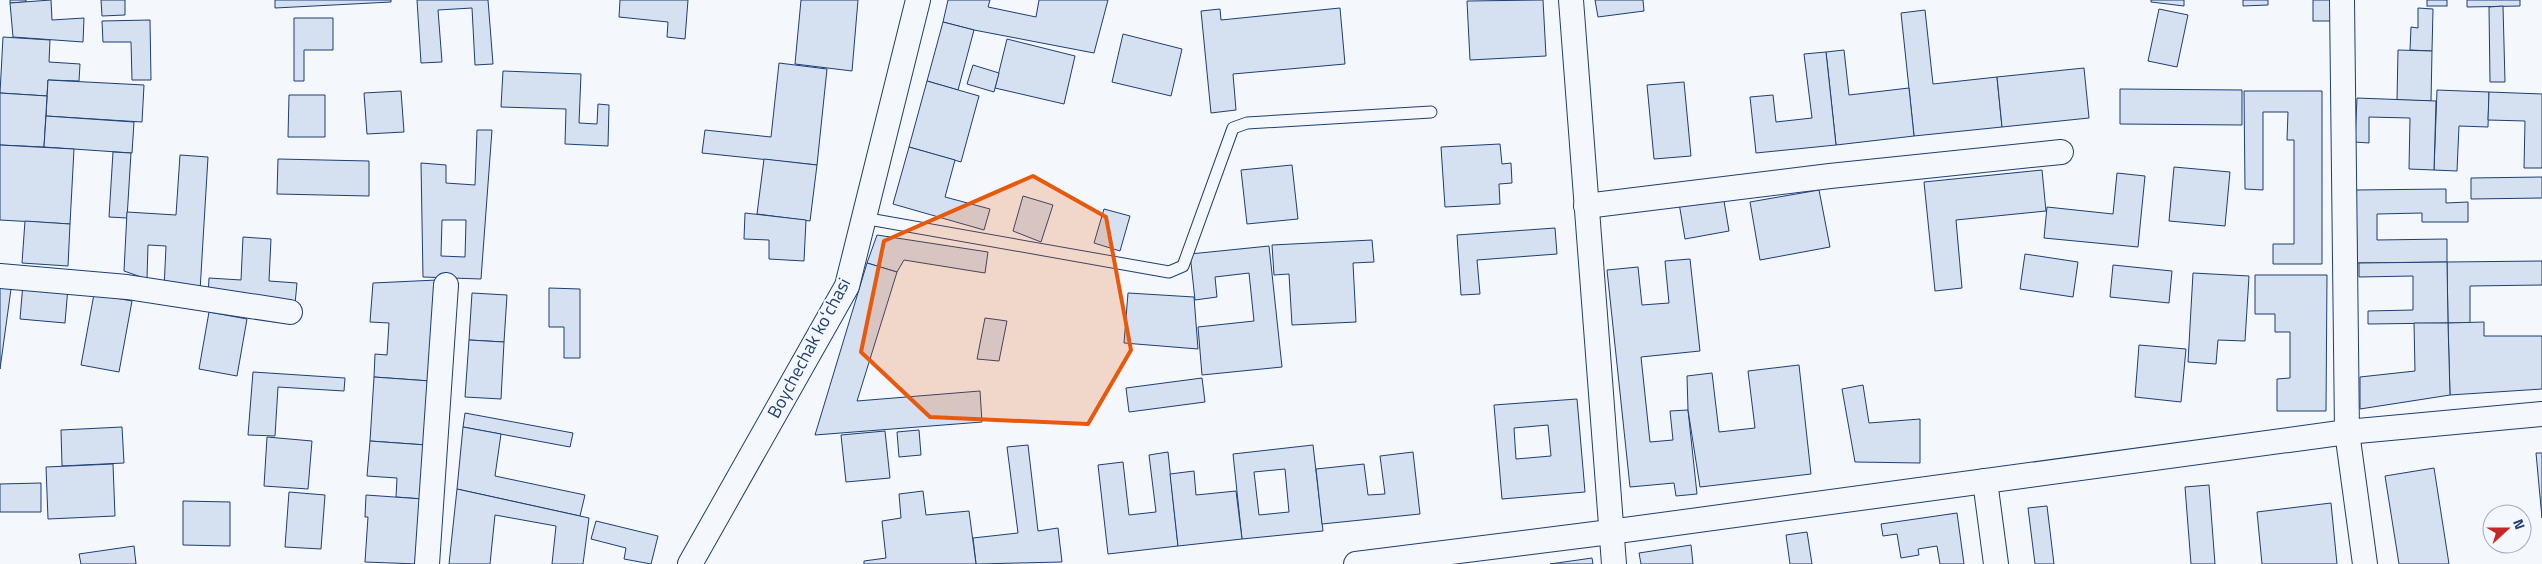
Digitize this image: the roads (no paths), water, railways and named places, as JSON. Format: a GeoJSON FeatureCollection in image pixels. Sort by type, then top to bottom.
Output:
{"type":"FeatureCollection","features":[{"type":"Feature","properties":{"kind":"street","name":"Boychechak koʻchasi"},"geometry":{"type":"LineString","coordinates":[[690,564],[847,286],[918,0]]}},
{"type":"Feature","properties":{"kind":"street"},"geometry":{"type":"LineString","coordinates":[[1571,0],[1610,532],[1614,564]]}},
{"type":"Feature","properties":{"kind":"street"},"geometry":{"type":"LineString","coordinates":[[2342,0],[2347,432],[2365,564]]}},
{"type":"Feature","properties":{"kind":"street"},"geometry":{"type":"LineString","coordinates":[[1586,206],[1830,176],[2061,152]]}},
{"type":"Feature","properties":{"kind":"street"},"geometry":{"type":"LineString","coordinates":[[0,276],[127,287],[290,312]]}},
{"type":"Feature","properties":{"kind":"street"},"geometry":{"type":"LineString","coordinates":[[427,564],[446,285]]}},
{"type":"Feature","properties":{"kind":"street"},"geometry":{"type":"LineString","coordinates":[[1356,564],[1610,532],[2347,432],[2542,414]]}},
{"type":"Feature","properties":{"kind":"street"},"geometry":{"type":"LineString","coordinates":[[1984,481],[1996,564]]}},
{"type":"Feature","properties":{"kind":"lane"},"geometry":{"type":"LineString","coordinates":[[864,218],[1169,272],[1183,266],[1233,128],[1247,123],[1431,112]]}}]}
